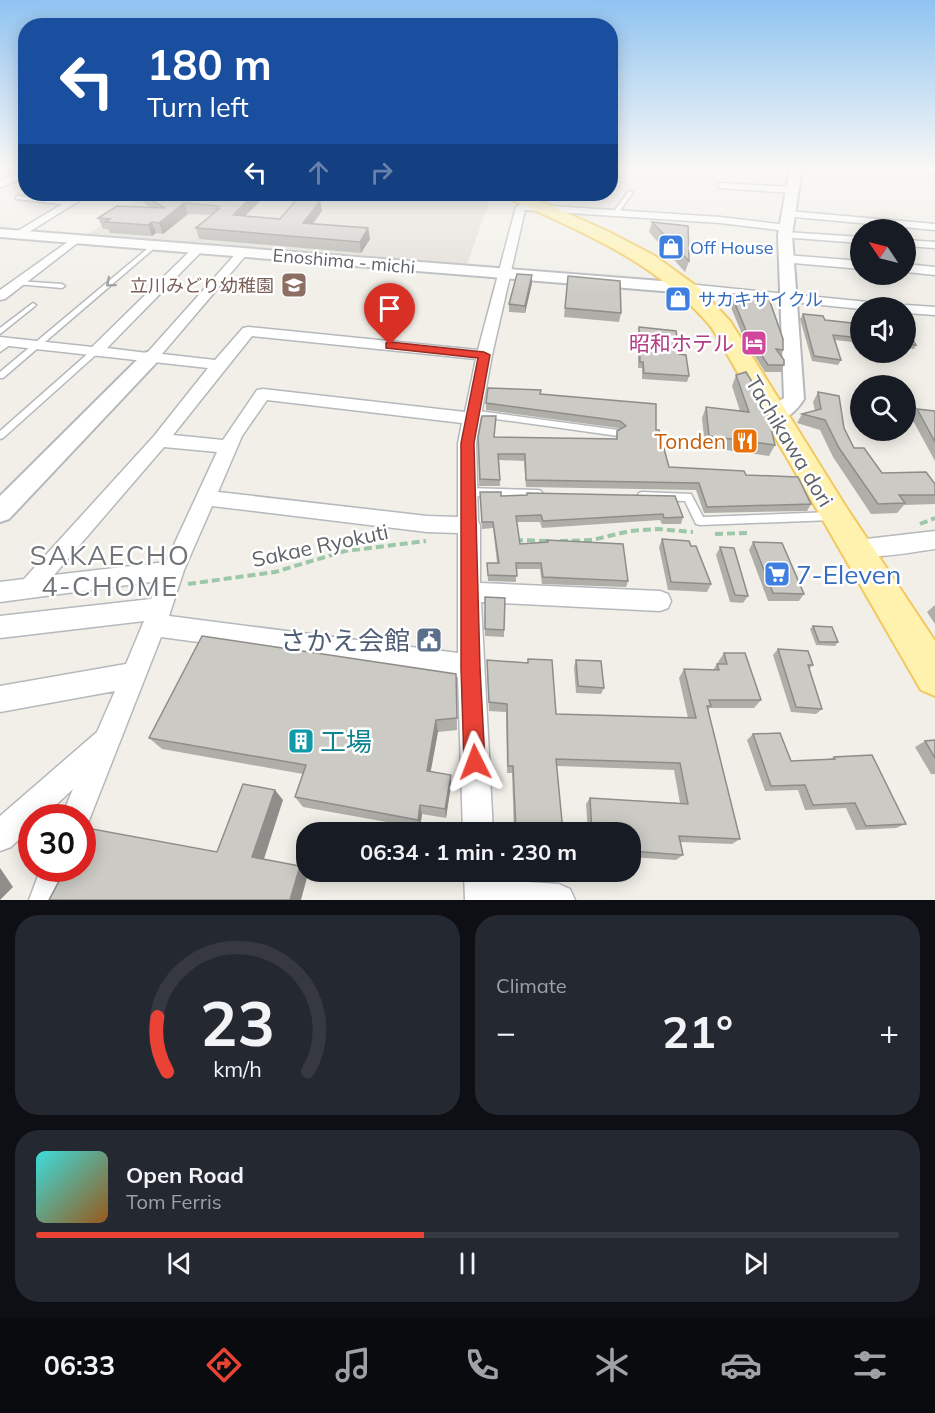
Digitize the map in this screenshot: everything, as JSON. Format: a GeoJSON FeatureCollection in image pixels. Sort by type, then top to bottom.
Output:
{"type":"FeatureCollection","features":[{"type":"Feature","properties":{"kind":"main road","name":"Tachikawa dori"},"geometry":{"type":"LineString","coordinates":[[552,210],[628,250],[687,288],[722,326],[835,516],[935,676]]}},
{"type":"Feature","properties":{"kind":"street"},"geometry":{"type":"LineString","coordinates":[[17,235],[58,210]]}},
{"type":"Feature","properties":{"kind":"street"},"geometry":{"type":"LineString","coordinates":[[478,822],[470,668],[470,525],[467,443],[484,355],[520,210]]}},
{"type":"Feature","properties":{"kind":"street"},"geometry":{"type":"LineString","coordinates":[[560,210],[786,226],[935,227]]}},
{"type":"Feature","properties":{"kind":"street"},"geometry":{"type":"LineString","coordinates":[[774,414],[788,407],[794,399],[786,259],[789,210]]}},
{"type":"Feature","properties":{"kind":"street"},"geometry":{"type":"LineString","coordinates":[[786,226],[850,238]]}},
{"type":"Feature","properties":{"kind":"street","name":"Enoshima - michi"},"geometry":{"type":"LineString","coordinates":[[0,234],[687,288]]}},
{"type":"Feature","properties":{"kind":"street"},"geometry":{"type":"LineString","coordinates":[[0,296],[76,239]]}},
{"type":"Feature","properties":{"kind":"street"},"geometry":{"type":"LineString","coordinates":[[916,244],[935,245]]}},
{"type":"Feature","properties":{"kind":"street"},"geometry":{"type":"LineString","coordinates":[[95,352],[198,249]]}},
{"type":"Feature","properties":{"kind":"street"},"geometry":{"type":"LineString","coordinates":[[0,512],[8,495],[151,357],[243,252]]}},
{"type":"Feature","properties":{"kind":"street"},"geometry":{"type":"LineString","coordinates":[[786,259],[850,264]]}},
{"type":"Feature","properties":{"kind":"street"},"geometry":{"type":"LineString","coordinates":[[916,269],[935,271]]}},
{"type":"Feature","properties":{"kind":"street"},"geometry":{"type":"LineString","coordinates":[[687,288],[850,305]]}},
{"type":"Feature","properties":{"kind":"street"},"geometry":{"type":"LineString","coordinates":[[916,310],[935,311]]}},
{"type":"Feature","properties":{"kind":"street"},"geometry":{"type":"LineString","coordinates":[[28,590],[160,441],[219,365],[249,331],[484,355]]}},
{"type":"Feature","properties":{"kind":"street"},"geometry":{"type":"LineString","coordinates":[[3,341],[219,365]]}},
{"type":"Feature","properties":{"kind":"street"},"geometry":{"type":"LineString","coordinates":[[81,804],[163,598],[234,435],[263,394],[471,416]]}},
{"type":"Feature","properties":{"kind":"street"},"geometry":{"type":"LineString","coordinates":[[160,441],[229,447]]}},
{"type":"Feature","properties":{"kind":"street"},"geometry":{"type":"LineString","coordinates":[[207,498],[427,524],[470,525]]}},
{"type":"Feature","properties":{"kind":"street"},"geometry":{"type":"LineString","coordinates":[[856,548],[935,540]]}},
{"type":"Feature","properties":{"kind":"street"},"geometry":{"type":"LineString","coordinates":[[0,592],[28,590],[163,598],[470,668]]}},
{"type":"Feature","properties":{"kind":"street"},"geometry":{"type":"LineString","coordinates":[[470,592],[660,601]]}},
{"type":"Feature","properties":{"kind":"street"},"geometry":{"type":"LineString","coordinates":[[0,627],[163,598]]}},
{"type":"Feature","properties":{"kind":"street"},"geometry":{"type":"LineString","coordinates":[[1,699],[133,675]]}},
{"type":"Feature","properties":{"kind":"street"},"geometry":{"type":"LineString","coordinates":[[0,836],[106,741]]}},
{"type":"Feature","properties":{"kind":"street"},"geometry":{"type":"LineString","coordinates":[[45,900],[52,882]]}},
{"type":"Feature","properties":{"kind":"street"},"geometry":{"type":"LineString","coordinates":[[481,889],[559,900]]}},
{"type":"Feature","properties":{"kind":"lane"},"geometry":{"type":"LineString","coordinates":[[615,214],[618,210]]}},
{"type":"Feature","properties":{"kind":"lane"},"geometry":{"type":"LineString","coordinates":[[0,376],[155,245]]}},
{"type":"Feature","properties":{"kind":"lane"},"geometry":{"type":"LineString","coordinates":[[18,283],[62,286]]}},
{"type":"Feature","properties":{"kind":"lane"},"geometry":{"type":"LineString","coordinates":[[3,341],[33,305]]}},
{"type":"Feature","properties":{"kind":"lane"},"geometry":{"type":"LineString","coordinates":[[0,436],[95,352]]}},
{"type":"Feature","properties":{"kind":"lane"},"geometry":{"type":"LineString","coordinates":[[471,416],[618,433]]}},
{"type":"Feature","properties":{"kind":"lane"},"geometry":{"type":"LineString","coordinates":[[468,492],[549,494]]}},
{"type":"Feature","properties":{"kind":"lane"},"geometry":{"type":"LineString","coordinates":[[630,495],[688,497],[700,521],[835,516]]}},
{"type":"Feature","properties":{"kind":"path"},"geometry":{"type":"LineString","coordinates":[[504,539],[592,540],[630,531],[658,529],[697,532]]}},
{"type":"Feature","properties":{"kind":"path"},"geometry":{"type":"LineString","coordinates":[[707,533],[728,535],[758,532]]}},
{"type":"Feature","properties":{"kind":"path","name":"Sakae Ryokuti"},"geometry":{"type":"LineString","coordinates":[[163,598],[275,572],[345,551],[431,541]]}},
{"type":"Feature","properties":{"kind":"shaded area"},"geometry":{"type":"Polygon","coordinates":[[[123,210],[486,210],[466,267],[85,236],[123,210]]]}},
{"type":"Feature","properties":{"kind":"building"},"geometry":{"type":"Polygon","coordinates":[[[111,210],[175,210],[159,223],[152,222],[148,225],[105,222],[110,219],[98,218],[111,210]]]}},
{"type":"Feature","properties":{"kind":"building"},"geometry":{"type":"Polygon","coordinates":[[[218,210],[238,210],[233,215],[280,219],[288,210],[313,210],[303,223],[368,228],[360,242],[196,228],[218,210]]]}},
{"type":"Feature","properties":{"kind":"building"},"geometry":{"type":"Polygon","coordinates":[[[652,222],[688,226],[689,261],[652,222]]]}},
{"type":"Feature","properties":{"kind":"building"},"geometry":{"type":"Polygon","coordinates":[[[517,274],[532,275],[525,306],[509,304],[517,274]]]}},
{"type":"Feature","properties":{"kind":"building"},"geometry":{"type":"Polygon","coordinates":[[[568,276],[620,281],[621,313],[565,308],[568,276]]]}},
{"type":"Feature","properties":{"kind":"building"},"geometry":{"type":"Polygon","coordinates":[[[731,294],[768,296],[783,339],[783,350],[776,349],[784,360],[784,365],[768,365],[747,333],[731,294]]]}},
{"type":"Feature","properties":{"kind":"building"},"geometry":{"type":"Polygon","coordinates":[[[803,314],[823,316],[825,320],[850,323],[850,337],[833,335],[841,360],[814,356],[803,314]]]}},
{"type":"Feature","properties":{"kind":"building"},"geometry":{"type":"Polygon","coordinates":[[[639,327],[676,331],[679,354],[686,355],[689,376],[644,373],[643,362],[640,362],[639,327]]]}},
{"type":"Feature","properties":{"kind":"building"},"geometry":{"type":"Polygon","coordinates":[[[746,372],[763,414],[768,415],[775,445],[709,436],[706,407],[749,412],[736,375],[746,372]]]}},
{"type":"Feature","properties":{"kind":"building"},"geometry":{"type":"Polygon","coordinates":[[[488,388],[541,390],[540,394],[656,404],[656,430],[659,430],[669,467],[744,471],[746,475],[798,477],[811,504],[707,507],[699,483],[526,480],[525,454],[498,454],[500,480],[480,479],[478,437],[482,416],[496,416],[494,437],[617,439],[617,431],[626,426],[620,421],[486,403],[488,388]]]}},
{"type":"Feature","properties":{"kind":"building"},"geometry":{"type":"Polygon","coordinates":[[[818,392],[839,396],[844,428],[854,448],[864,448],[882,473],[926,472],[935,484],[935,495],[899,495],[905,503],[878,504],[839,448],[825,420],[802,414],[821,409],[818,392]]]}},
{"type":"Feature","properties":{"kind":"building"},"geometry":{"type":"Polygon","coordinates":[[[917,409],[935,411],[935,442],[917,409]]]}},
{"type":"Feature","properties":{"kind":"building"},"geometry":{"type":"Polygon","coordinates":[[[480,492],[501,492],[501,496],[527,495],[527,493],[675,496],[683,517],[664,518],[663,514],[543,521],[541,515],[516,516],[520,544],[548,542],[547,540],[623,544],[628,581],[543,577],[541,563],[516,563],[517,576],[488,575],[487,563],[499,563],[493,522],[482,522],[480,492]]]}},
{"type":"Feature","properties":{"kind":"building"},"geometry":{"type":"Polygon","coordinates":[[[662,539],[689,541],[691,546],[696,546],[711,584],[671,582],[662,539]]]}},
{"type":"Feature","properties":{"kind":"building"},"geometry":{"type":"Polygon","coordinates":[[[753,542],[782,543],[804,594],[773,593],[753,542]]]}},
{"type":"Feature","properties":{"kind":"building"},"geometry":{"type":"Polygon","coordinates":[[[720,547],[734,548],[748,596],[735,595],[720,547]]]}},
{"type":"Feature","properties":{"kind":"building"},"geometry":{"type":"Polygon","coordinates":[[[485,597],[505,598],[504,630],[485,629],[485,597]]]}},
{"type":"Feature","properties":{"kind":"building"},"geometry":{"type":"Polygon","coordinates":[[[813,626],[832,627],[838,642],[819,642],[813,626]]]}},
{"type":"Feature","properties":{"kind":"building","name":"工場"},"geometry":{"type":"Polygon","coordinates":[[[202,636],[456,674],[457,718],[436,720],[427,771],[451,775],[445,809],[420,805],[418,820],[295,797],[306,765],[149,738],[202,636]]]}},
{"type":"Feature","properties":{"kind":"building"},"geometry":{"type":"Polygon","coordinates":[[[778,649],[808,651],[813,665],[808,665],[822,709],[796,707],[778,649]]]}},
{"type":"Feature","properties":{"kind":"building"},"geometry":{"type":"Polygon","coordinates":[[[724,653],[745,653],[761,700],[709,700],[711,706],[707,706],[740,839],[679,836],[683,855],[641,852],[641,822],[591,822],[590,798],[688,804],[680,763],[556,759],[562,822],[516,822],[513,766],[508,766],[507,704],[489,702],[487,660],[528,663],[528,659],[552,660],[556,714],[696,718],[684,669],[719,670],[717,664],[727,664],[724,653]]]}},
{"type":"Feature","properties":{"kind":"building"},"geometry":{"type":"Polygon","coordinates":[[[576,660],[601,661],[604,688],[578,686],[576,660]]]}},
{"type":"Feature","properties":{"kind":"building"},"geometry":{"type":"Polygon","coordinates":[[[780,733],[791,761],[872,755],[906,824],[866,826],[855,803],[813,805],[805,785],[771,786],[753,734],[780,733]]]}},
{"type":"Feature","properties":{"kind":"building"},"geometry":{"type":"Polygon","coordinates":[[[935,740],[935,758],[925,741],[935,740]]]}},
{"type":"Feature","properties":{"kind":"building","name":"工場"},"geometry":{"type":"Polygon","coordinates":[[[243,784],[275,790],[252,857],[296,865],[296,880],[290,900],[49,900],[59,882],[96,882],[96,830],[217,852],[243,784]]]}},
{"type":"Feature","properties":{"kind":"place","name":"Off House"},"geometry":{"type":"Point","coordinates":[671,247]}},
{"type":"Feature","properties":{"kind":"place","name":"立川みどり幼稚園"},"geometry":{"type":"Point","coordinates":[294,285]}},
{"type":"Feature","properties":{"kind":"place","name":"サカキサイクル"},"geometry":{"type":"Point","coordinates":[678,299]}},
{"type":"Feature","properties":{"kind":"place","name":"昭和ホテル"},"geometry":{"type":"Point","coordinates":[754,343]}},
{"type":"Feature","properties":{"kind":"place","name":"Tonden"},"geometry":{"type":"Point","coordinates":[745,441]}},
{"type":"Feature","properties":{"kind":"place","name":"7-Eleven"},"geometry":{"type":"Point","coordinates":[777,574]}},
{"type":"Feature","properties":{"kind":"place","name":"さかえ会館"},"geometry":{"type":"Point","coordinates":[429,640]}},
{"type":"Feature","properties":{"kind":"place","name":"工場"},"geometry":{"type":"Point","coordinates":[301,741]}},
{"type":"Feature","properties":{"kind":"district","name":"SAKAECHO 4-CHOME"},"geometry":{"type":"Point","coordinates":[110,570]}},
{"type":"Feature","properties":{"kind":"route"},"geometry":{"type":"LineString","coordinates":[[390,345],[484,355],[467,443],[470,668],[475,762]]}}]}
